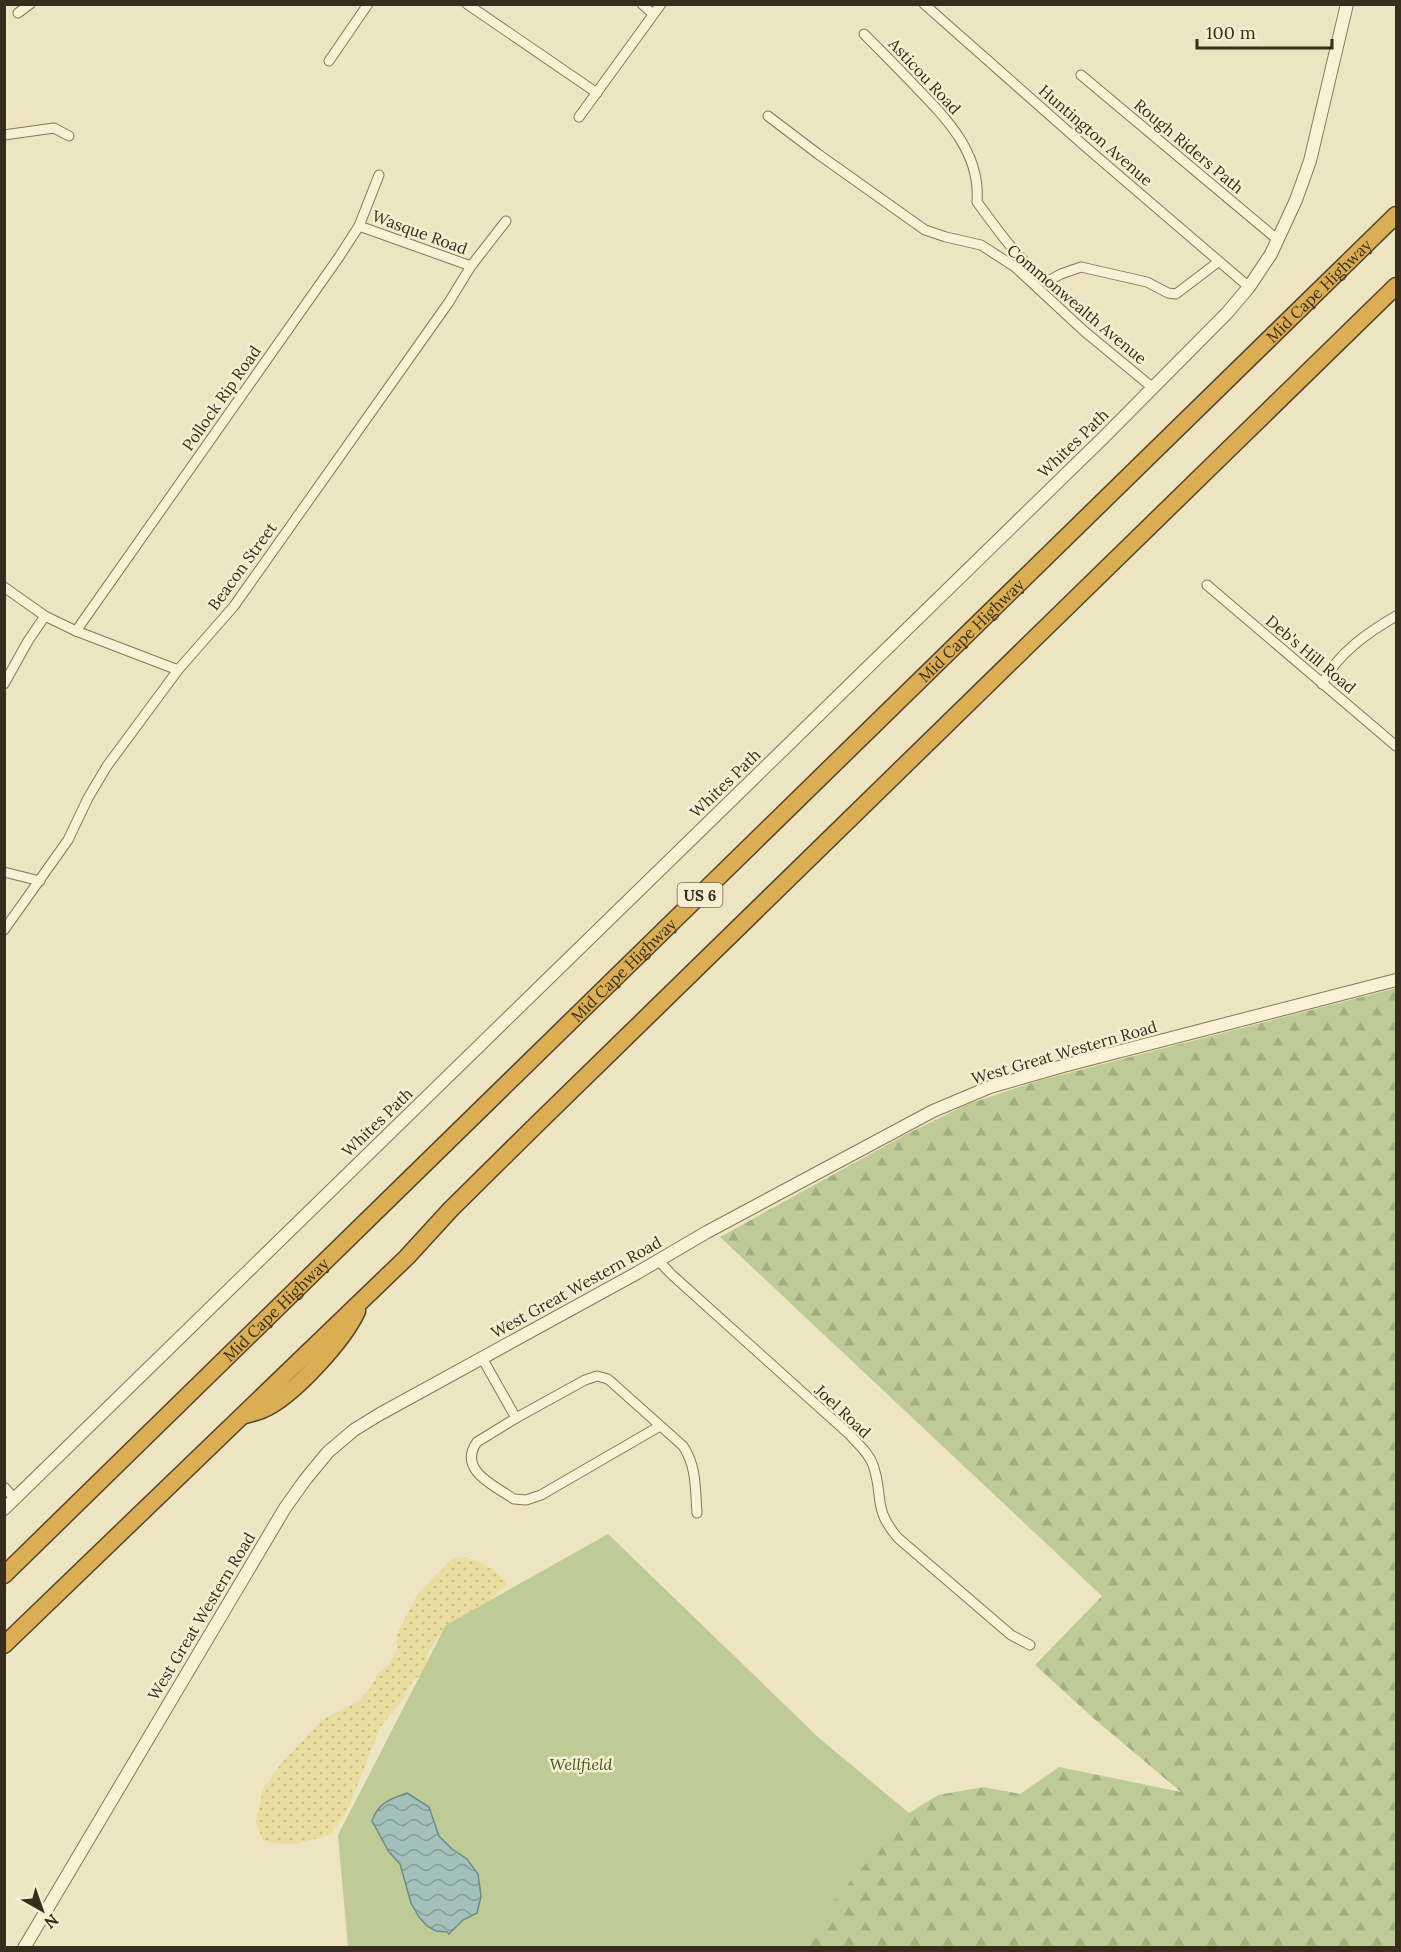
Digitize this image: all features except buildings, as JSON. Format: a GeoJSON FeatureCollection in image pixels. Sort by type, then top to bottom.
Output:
{"type":"FeatureCollection","features":[{"type":"Feature","properties":{"kind":"highway","name":"Mid Cape Highway"},"geometry":{"type":"LineString","coordinates":[[4,1575],[1396,215]]}},
{"type":"Feature","properties":{"kind":"highway"},"geometry":{"type":"LineString","coordinates":[[4,1645],[242,1416],[268,1408],[332,1350],[346,1332],[361,1302],[533,1128],[1396,286]]}},
{"type":"Feature","properties":{"kind":"street"},"geometry":{"type":"LineString","coordinates":[[18,13],[30,4]]}},
{"type":"Feature","properties":{"kind":"street"},"geometry":{"type":"LineString","coordinates":[[329,61],[368,4]]}},
{"type":"Feature","properties":{"kind":"street"},"geometry":{"type":"LineString","coordinates":[[467,4],[597,93]]}},
{"type":"Feature","properties":{"kind":"street"},"geometry":{"type":"LineString","coordinates":[[642,4],[653,14]]}},
{"type":"Feature","properties":{"kind":"street"},"geometry":{"type":"LineString","coordinates":[[579,117],[661,4]]}},
{"type":"Feature","properties":{"kind":"street","name":"Huntington Avenue"},"geometry":{"type":"LineString","coordinates":[[924,4],[1249,287]]}},
{"type":"Feature","properties":{"kind":"street","name":"Whites Path"},"geometry":{"type":"LineString","coordinates":[[4,1509],[1227,314],[1249,287],[1278,240],[1296,200],[1310,161],[1347,4]]}},
{"type":"Feature","properties":{"kind":"street","name":"Asticou Road"},"geometry":{"type":"LineString","coordinates":[[864,34],[946,118],[963,141],[978,186],[977,202],[1001,235],[1035,273],[1048,281],[1081,267],[1146,282],[1168,294],[1176,294],[1218,262]]}},
{"type":"Feature","properties":{"kind":"street","name":"Rough Riders Path"},"geometry":{"type":"LineString","coordinates":[[1081,75],[1278,240]]}},
{"type":"Feature","properties":{"kind":"street","name":"Commonwealth Avenue"},"geometry":{"type":"LineString","coordinates":[[768,116],[926,230],[981,245],[1015,267],[1084,332],[1153,388]]}},
{"type":"Feature","properties":{"kind":"street"},"geometry":{"type":"LineString","coordinates":[[4,135],[54,128],[69,136]]}},
{"type":"Feature","properties":{"kind":"street","name":"Pollock Rip Road"},"geometry":{"type":"LineString","coordinates":[[75,631],[360,226],[379,175]]}},
{"type":"Feature","properties":{"kind":"street","name":"Beacon Street"},"geometry":{"type":"LineString","coordinates":[[4,930],[68,840],[107,766],[178,670],[234,606],[268,560],[449,302],[471,266],[506,221]]}},
{"type":"Feature","properties":{"kind":"street","name":"Wasque Road"},"geometry":{"type":"LineString","coordinates":[[360,226],[471,266]]}},
{"type":"Feature","properties":{"kind":"street","name":"Deb's Hill Road"},"geometry":{"type":"LineString","coordinates":[[1207,585],[1396,746]]}},
{"type":"Feature","properties":{"kind":"street"},"geometry":{"type":"LineString","coordinates":[[4,587],[45,616],[75,631],[178,670]]}},
{"type":"Feature","properties":{"kind":"street"},"geometry":{"type":"LineString","coordinates":[[4,684],[45,616]]}},
{"type":"Feature","properties":{"kind":"street"},"geometry":{"type":"LineString","coordinates":[[1322,684],[1336,661],[1376,628],[1396,616]]}},
{"type":"Feature","properties":{"kind":"street"},"geometry":{"type":"LineString","coordinates":[[4,872],[40,881]]}},
{"type":"Feature","properties":{"kind":"street","name":"West Great Western Road"},"geometry":{"type":"LineString","coordinates":[[24,1947],[272,1529],[305,1480],[328,1452],[354,1430],[400,1402],[707,1232],[898,1129],[979,1091],[1063,1066],[1396,980]]}},
{"type":"Feature","properties":{"kind":"street","name":"Joel Road"},"geometry":{"type":"LineString","coordinates":[[658,1260],[850,1435],[866,1453],[872,1462],[884,1520],[898,1538],[1011,1635],[1030,1645]]}},
{"type":"Feature","properties":{"kind":"street"},"geometry":{"type":"LineString","coordinates":[[482,1358],[516,1418]]}},
{"type":"Feature","properties":{"kind":"street"},"geometry":{"type":"LineString","coordinates":[[660,1426],[542,1495],[520,1500],[514,1499],[483,1478],[475,1470],[470,1460],[473,1447],[477,1442],[585,1380],[603,1377],[612,1382],[683,1446],[690,1456],[694,1469],[697,1513]]}},
{"type":"Feature","properties":{"kind":"street"},"geometry":{"type":"LineString","coordinates":[[4,1487],[15,1499]]}},
{"type":"Feature","properties":{"kind":"green space"},"geometry":{"type":"Polygon","coordinates":[[[1396,988],[1396,1947],[793,1947],[909,1813],[938,1795],[983,1787],[1020,1794],[1059,1767],[1181,1792],[1092,1717],[1035,1665],[1102,1596],[720,1237],[907,1134],[968,1104],[1041,1080],[1396,988]]]}},
{"type":"Feature","properties":{"kind":"green space","name":"Wellfield"},"geometry":{"type":"Polygon","coordinates":[[[608,1534],[819,1738],[909,1813],[793,1948],[348,1947],[338,1835],[446,1625],[608,1534]]]}},
{"type":"Feature","properties":{"kind":"sand"},"geometry":{"type":"Polygon","coordinates":[[[462,1557],[487,1566],[507,1584],[486,1604],[448,1627],[438,1637],[428,1652],[426,1669],[413,1680],[402,1701],[381,1726],[347,1811],[330,1835],[296,1844],[271,1843],[263,1840],[256,1823],[263,1789],[281,1764],[323,1719],[359,1701],[371,1687],[377,1675],[391,1662],[397,1649],[397,1634],[417,1595],[452,1559],[462,1557]]]}},
{"type":"Feature","properties":{"kind":"water"},"geometry":{"type":"Polygon","coordinates":[[[407,1793],[429,1807],[439,1836],[467,1859],[478,1874],[481,1896],[477,1913],[463,1920],[449,1934],[427,1926],[419,1917],[411,1903],[400,1864],[389,1852],[372,1821],[381,1806],[407,1793]]]}}]}
